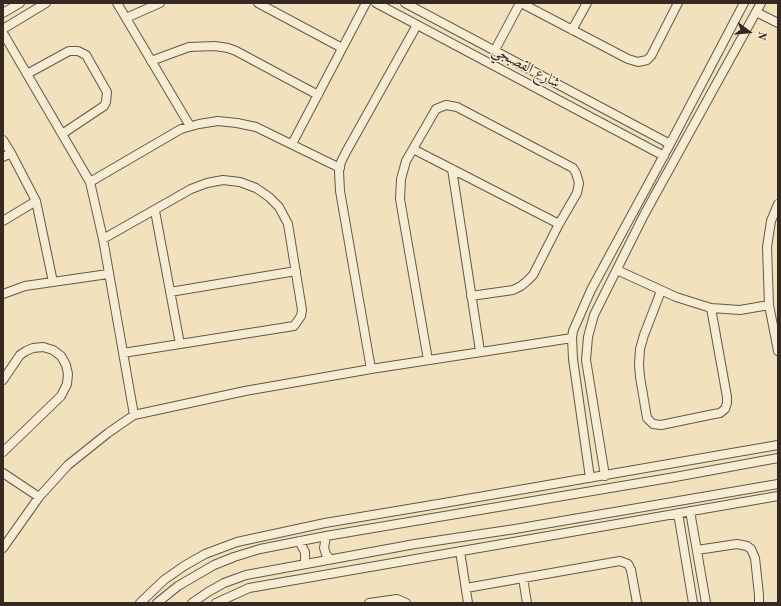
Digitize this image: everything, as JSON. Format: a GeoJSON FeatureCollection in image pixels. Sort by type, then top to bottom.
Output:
{"type":"FeatureCollection","features":[{"type":"Feature","properties":{"kind":"street"},"geometry":{"type":"LineString","coordinates":[[4,10],[20,3]]}},
{"type":"Feature","properties":{"kind":"street"},"geometry":{"type":"LineString","coordinates":[[3,29],[46,3]]}},
{"type":"Feature","properties":{"kind":"street"},"geometry":{"type":"LineString","coordinates":[[117,3],[190,126]]}},
{"type":"Feature","properties":{"kind":"street"},"geometry":{"type":"LineString","coordinates":[[126,18],[160,3]]}},
{"type":"Feature","properties":{"kind":"street"},"geometry":{"type":"LineString","coordinates":[[258,3],[342,48]]}},
{"type":"Feature","properties":{"kind":"street"},"geometry":{"type":"LineString","coordinates":[[292,144],[366,3]]}},
{"type":"Feature","properties":{"kind":"street","name":"شارع القصبجي"},"geometry":{"type":"LineString","coordinates":[[376,3],[664,156]]}},
{"type":"Feature","properties":{"kind":"street","name":"شارع القصبجي"},"geometry":{"type":"LineString","coordinates":[[405,3],[670,144]]}},
{"type":"Feature","properties":{"kind":"street"},"geometry":{"type":"LineString","coordinates":[[495,50],[521,3],[633,62],[642,62],[647,60],[653,52],[678,3]]}},
{"type":"Feature","properties":{"kind":"street"},"geometry":{"type":"LineString","coordinates":[[572,30],[587,3]]}},
{"type":"Feature","properties":{"kind":"street"},"geometry":{"type":"LineString","coordinates":[[590,478],[573,359],[573,331],[591,290],[664,156],[744,3]]}},
{"type":"Feature","properties":{"kind":"street"},"geometry":{"type":"LineString","coordinates":[[605,476],[586,360],[589,332],[594,315],[644,216],[761,3]]}},
{"type":"Feature","properties":{"kind":"street"},"geometry":{"type":"LineString","coordinates":[[756,12],[778,24]]}},
{"type":"Feature","properties":{"kind":"street"},"geometry":{"type":"LineString","coordinates":[[371,369],[339,181],[340,168],[346,152],[417,25]]}},
{"type":"Feature","properties":{"kind":"street"},"geometry":{"type":"LineString","coordinates":[[3,33],[90,182],[103,240],[134,415]]}},
{"type":"Feature","properties":{"kind":"street"},"geometry":{"type":"LineString","coordinates":[[459,47],[466,35]]}},
{"type":"Feature","properties":{"kind":"street"},"geometry":{"type":"LineString","coordinates":[[151,61],[189,47],[202,46],[228,48],[318,94]]}},
{"type":"Feature","properties":{"kind":"street"},"geometry":{"type":"LineString","coordinates":[[27,74],[69,50],[78,50],[86,55],[107,92],[106,102],[104,106],[62,134]]}},
{"type":"Feature","properties":{"kind":"street"},"geometry":{"type":"LineString","coordinates":[[428,360],[400,199],[401,179],[406,161],[436,109],[446,105],[456,107],[573,168],[578,178],[579,188],[533,275],[521,286],[513,290],[472,296]]}},
{"type":"Feature","properties":{"kind":"street"},"geometry":{"type":"LineString","coordinates":[[90,182],[181,129],[218,121],[237,122],[256,127],[340,168]]}},
{"type":"Feature","properties":{"kind":"street"},"geometry":{"type":"LineString","coordinates":[[642,143],[647,131]]}},
{"type":"Feature","properties":{"kind":"street"},"geometry":{"type":"LineString","coordinates":[[3,140],[36,201],[53,282]]}},
{"type":"Feature","properties":{"kind":"street"},"geometry":{"type":"LineString","coordinates":[[413,149],[559,224]]}},
{"type":"Feature","properties":{"kind":"street"},"geometry":{"type":"LineString","coordinates":[[3,157],[11,153]]}},
{"type":"Feature","properties":{"kind":"street"},"geometry":{"type":"LineString","coordinates":[[452,169],[480,351]]}},
{"type":"Feature","properties":{"kind":"street"},"geometry":{"type":"LineString","coordinates":[[103,240],[191,189],[207,183],[229,181],[240,182],[256,188],[269,197],[279,207],[288,224],[302,310],[301,316],[294,326],[123,353]]}},
{"type":"Feature","properties":{"kind":"street"},"geometry":{"type":"LineString","coordinates":[[3,221],[36,201]]}},
{"type":"Feature","properties":{"kind":"street"},"geometry":{"type":"LineString","coordinates":[[777,208],[769,228],[767,247],[769,305],[778,351]]}},
{"type":"Feature","properties":{"kind":"street"},"geometry":{"type":"LineString","coordinates":[[155,211],[180,344]]}},
{"type":"Feature","properties":{"kind":"street"},"geometry":{"type":"LineString","coordinates":[[631,215],[644,216]]}},
{"type":"Feature","properties":{"kind":"street"},"geometry":{"type":"LineString","coordinates":[[617,270],[662,291],[711,308],[740,310],[769,305]]}},
{"type":"Feature","properties":{"kind":"street"},"geometry":{"type":"LineString","coordinates":[[170,292],[296,271]]}},
{"type":"Feature","properties":{"kind":"street"},"geometry":{"type":"LineString","coordinates":[[3,294],[25,286],[108,274]]}},
{"type":"Feature","properties":{"kind":"street"},"geometry":{"type":"LineString","coordinates":[[662,291],[644,335],[640,349],[640,377],[647,418],[653,424],[661,424],[720,413],[725,409],[727,397],[711,308]]}},
{"type":"Feature","properties":{"kind":"street"},"geometry":{"type":"LineString","coordinates":[[4,545],[39,497],[68,465],[108,433],[134,415],[245,391],[480,351],[572,338]]}},
{"type":"Feature","properties":{"kind":"street"},"geometry":{"type":"LineString","coordinates":[[3,380],[20,355],[33,348],[53,350],[66,364],[68,374],[68,384],[61,396],[3,452]]}},
{"type":"Feature","properties":{"kind":"street"},"geometry":{"type":"LineString","coordinates":[[140,603],[164,580],[184,566],[205,554],[228,545],[325,523],[778,445]]}},
{"type":"Feature","properties":{"kind":"street"},"geometry":{"type":"LineString","coordinates":[[587,455],[601,452]]}},
{"type":"Feature","properties":{"kind":"street"},"geometry":{"type":"LineString","coordinates":[[157,603],[195,574],[234,557],[260,549],[326,536],[675,477],[778,458]]}},
{"type":"Feature","properties":{"kind":"street"},"geometry":{"type":"LineString","coordinates":[[672,464],[675,477]]}},
{"type":"Feature","properties":{"kind":"street"},"geometry":{"type":"LineString","coordinates":[[3,472],[39,497]]}},
{"type":"Feature","properties":{"kind":"street"},"geometry":{"type":"LineString","coordinates":[[192,603],[224,583],[246,575],[415,544],[778,484]]}},
{"type":"Feature","properties":{"kind":"street"},"geometry":{"type":"LineString","coordinates":[[717,494],[719,506]]}},
{"type":"Feature","properties":{"kind":"street"},"geometry":{"type":"LineString","coordinates":[[216,603],[250,588],[778,496]]}},
{"type":"Feature","properties":{"kind":"street"},"geometry":{"type":"LineString","coordinates":[[444,503],[448,516]]}},
{"type":"Feature","properties":{"kind":"street"},"geometry":{"type":"LineString","coordinates":[[690,511],[706,603]]}},
{"type":"Feature","properties":{"kind":"street"},"geometry":{"type":"LineString","coordinates":[[678,513],[693,603]]}},
{"type":"Feature","properties":{"kind":"street"},"geometry":{"type":"LineString","coordinates":[[514,528],[517,541]]}},
{"type":"Feature","properties":{"kind":"street"},"geometry":{"type":"LineString","coordinates":[[681,533],[694,531]]}},
{"type":"Feature","properties":{"kind":"street"},"geometry":{"type":"LineString","coordinates":[[326,536],[324,548],[330,559]]}},
{"type":"Feature","properties":{"kind":"street"},"geometry":{"type":"LineString","coordinates":[[299,541],[305,552],[305,564]]}},
{"type":"Feature","properties":{"kind":"street"},"geometry":{"type":"LineString","coordinates":[[415,544],[418,558]]}},
{"type":"Feature","properties":{"kind":"street"},"geometry":{"type":"LineString","coordinates":[[697,550],[737,544],[747,546],[751,549],[755,558],[759,603]]}},
{"type":"Feature","properties":{"kind":"street"},"geometry":{"type":"LineString","coordinates":[[228,545],[234,557]]}},
{"type":"Feature","properties":{"kind":"street"},"geometry":{"type":"LineString","coordinates":[[460,551],[468,603]]}},
{"type":"Feature","properties":{"kind":"street"},"geometry":{"type":"LineString","coordinates":[[466,588],[620,561],[628,564],[632,570],[637,603]]}},
{"type":"Feature","properties":{"kind":"street"},"geometry":{"type":"LineString","coordinates":[[523,578],[527,603]]}},
{"type":"Feature","properties":{"kind":"street"},"geometry":{"type":"LineString","coordinates":[[368,603],[397,599],[406,603]]}}]}
